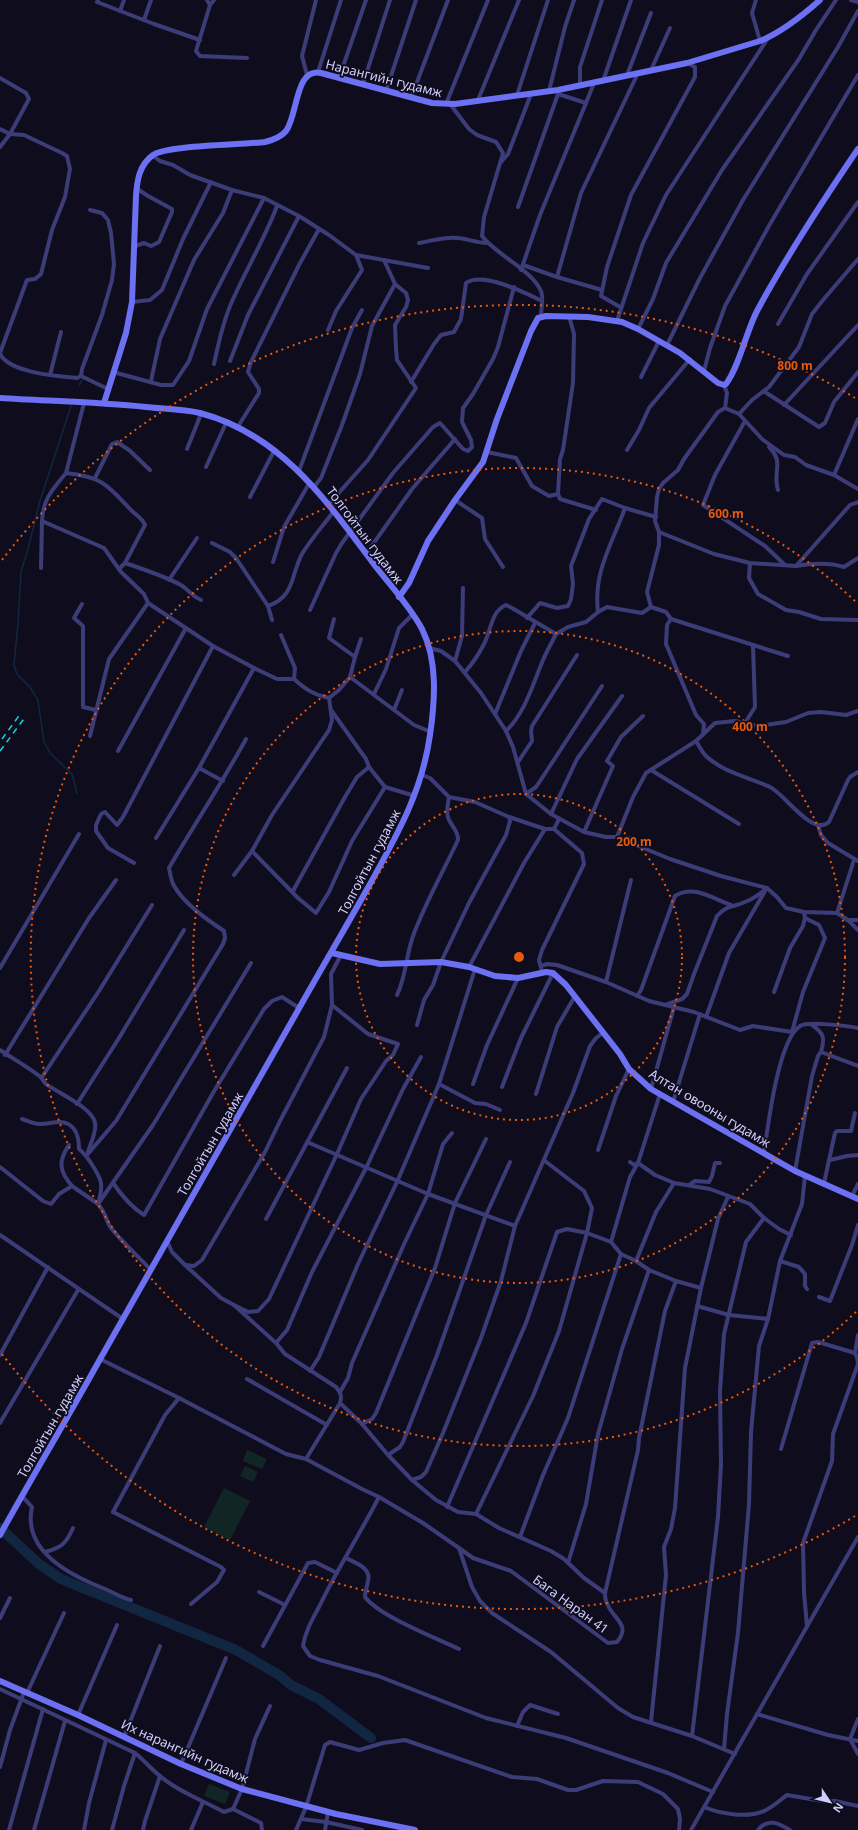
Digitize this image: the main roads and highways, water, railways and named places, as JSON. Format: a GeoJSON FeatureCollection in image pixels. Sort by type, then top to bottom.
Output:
{"type":"FeatureCollection","features":[{"type":"Feature","properties":{"kind":"main road","name":"Нарангийн гудамж"},"geometry":{"type":"LineString","coordinates":[[104,403],[126,333],[132,302],[136,188],[140,170],[152,155],[166,150],[258,143],[276,139],[285,132],[291,122],[301,85],[307,75],[318,72],[411,98],[448,104],[531,94],[603,81],[687,63],[760,41],[802,16],[820,0]]}},
{"type":"Feature","properties":{"kind":"main road"},"geometry":{"type":"LineString","coordinates":[[398,596],[409,583],[428,541],[455,500],[478,470],[536,320],[541,316],[569,316],[617,321],[638,329],[667,345],[690,360],[718,383],[724,385],[731,376],[752,321],[782,265],[858,149]]}},
{"type":"Feature","properties":{"kind":"main road","name":"Толгойтын гудамж"},"geometry":{"type":"LineString","coordinates":[[0,398],[104,403],[182,410],[201,414],[226,423],[255,438],[300,471],[312,484],[398,596],[422,629],[429,648],[433,676],[431,732],[422,775],[402,827],[332,953],[150,1269],[0,1535]]}},
{"type":"Feature","properties":{"kind":"main road","name":"Алтан овооны гудамж"},"geometry":{"type":"LineString","coordinates":[[332,953],[380,964],[441,962],[469,967],[494,976],[518,978],[542,972],[553,973],[561,979],[604,1032],[629,1069],[651,1089],[701,1116],[795,1171],[858,1199]]}},
{"type":"Feature","properties":{"kind":"main road","name":"Их нарангийн гудамж"},"geometry":{"type":"LineString","coordinates":[[0,1682],[78,1715],[181,1764],[242,1789],[328,1812],[415,1830]]}},
{"type":"Feature","properties":{"kind":"waterway"},"geometry":{"type":"LineString","coordinates":[[79,386],[82,380]]}},
{"type":"Feature","properties":{"kind":"waterway"},"geometry":{"type":"LineString","coordinates":[[71,406],[40,501],[21,572],[14,665],[17,674],[30,687],[38,700],[44,742],[50,753],[72,774],[77,793]]}},
{"type":"Feature","properties":{"kind":"waterway"},"geometry":{"type":"LineString","coordinates":[[0,1528],[39,1564],[61,1579],[236,1650],[279,1675],[291,1685],[319,1699],[371,1738]]}},
{"type":"Feature","properties":{"kind":"railway"},"geometry":{"type":"LineString","coordinates":[[2,739],[21,713]]}},
{"type":"Feature","properties":{"kind":"railway"},"geometry":{"type":"LineString","coordinates":[[0,751],[26,716]]}}]}
